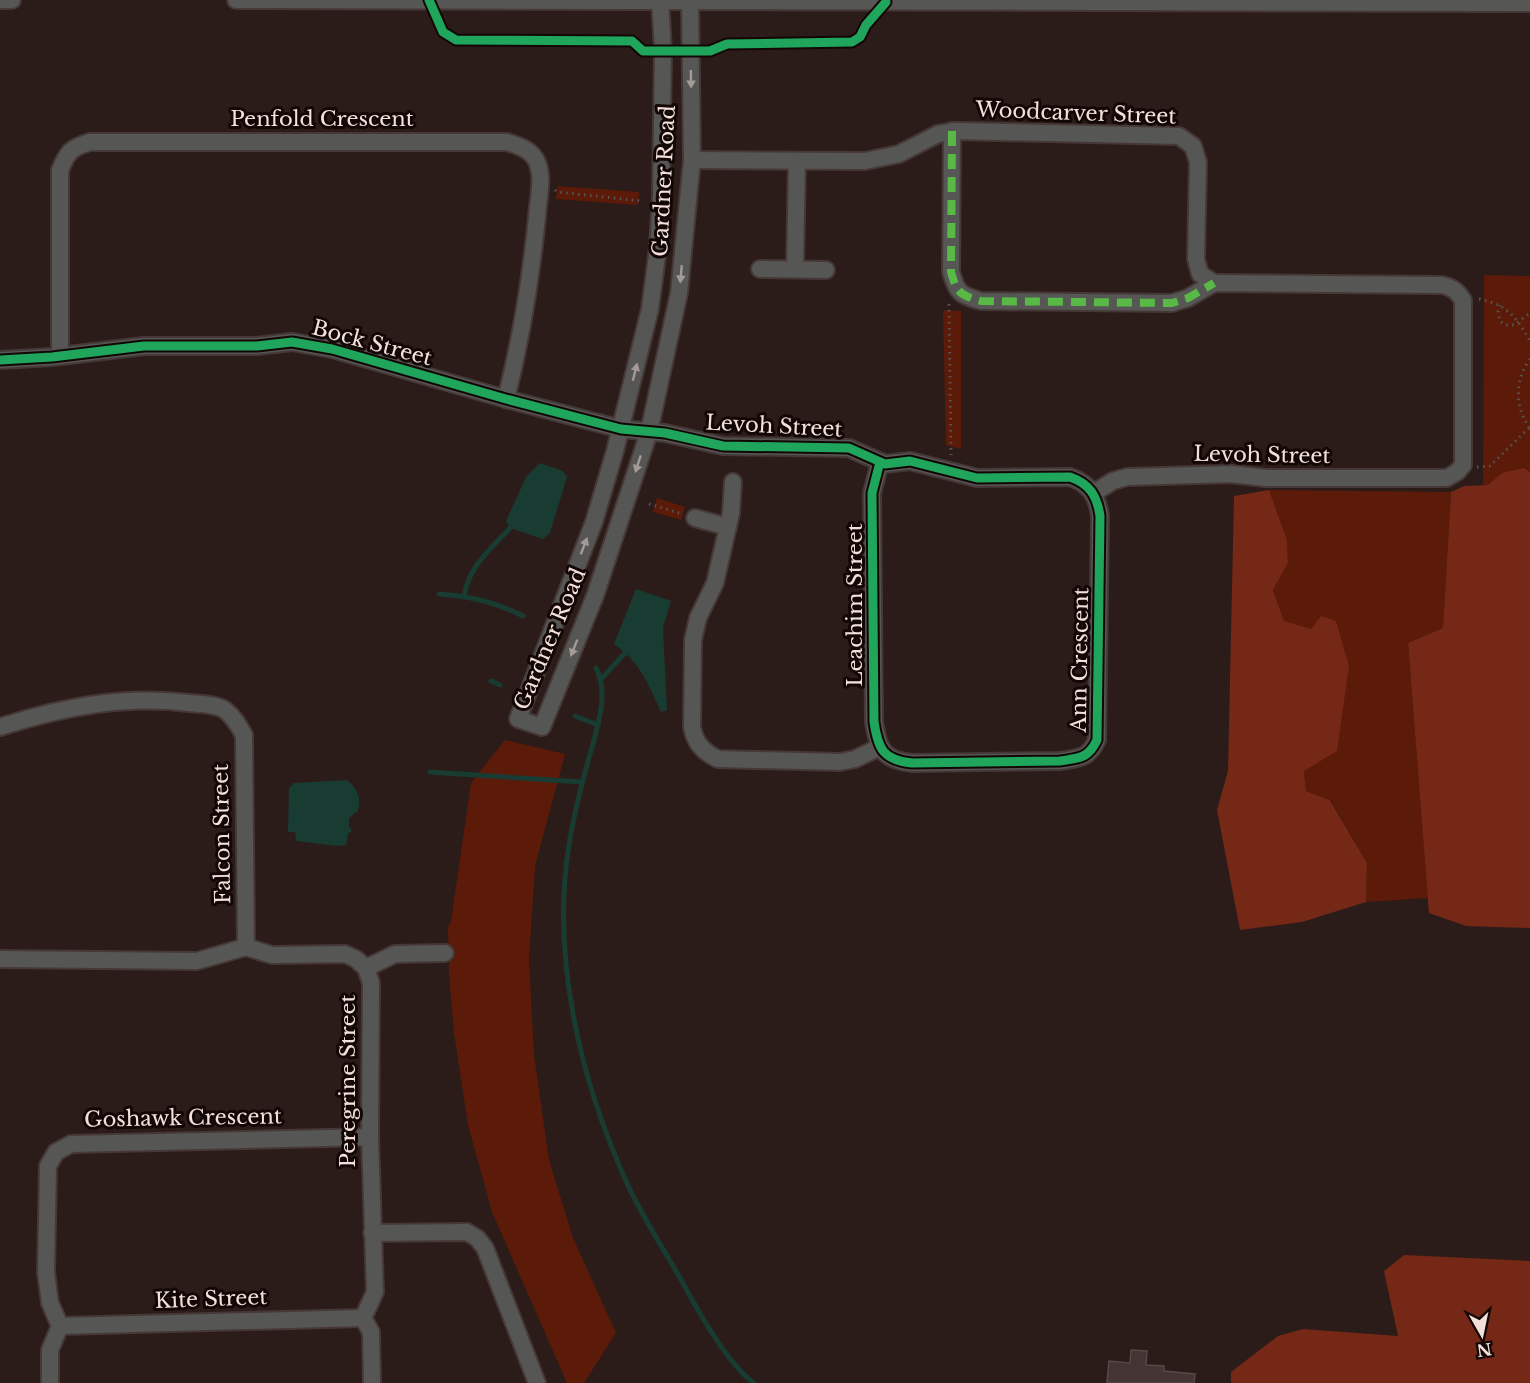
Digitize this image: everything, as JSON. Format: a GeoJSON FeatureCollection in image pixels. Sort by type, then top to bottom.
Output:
{"type":"FeatureCollection","features":[{"type":"Feature","properties":{"kind":"street"},"geometry":{"type":"LineString","coordinates":[[0,0],[12,0]]}},
{"type":"Feature","properties":{"kind":"street"},"geometry":{"type":"LineString","coordinates":[[237,0],[1530,3]]}},
{"type":"Feature","properties":{"kind":"street","name":"Gardner Road"},"geometry":{"type":"LineString","coordinates":[[660,0],[663,62],[662,195],[650,309],[621,429],[594,522],[518,718],[542,728],[595,596],[649,432],[679,293],[692,160],[690,1]]}},
{"type":"Feature","properties":{"kind":"street","name":"Woodcarver Street"},"geometry":{"type":"LineString","coordinates":[[692,160],[865,161],[899,154],[938,134],[952,132],[1179,135],[1193,146],[1198,162],[1196,259],[1200,274],[1214,283],[1188,298],[1172,303],[981,302],[962,296],[951,272],[952,132]]}},
{"type":"Feature","properties":{"kind":"street","name":"Penfold Crescent"},"geometry":{"type":"LineString","coordinates":[[60,356],[60,170],[66,156],[74,147],[90,142],[136,141],[507,142],[531,152],[537,162],[540,183],[526,295],[506,399]]}},
{"type":"Feature","properties":{"kind":"street"},"geometry":{"type":"LineString","coordinates":[[795,269],[797,161]]}},
{"type":"Feature","properties":{"kind":"street"},"geometry":{"type":"LineString","coordinates":[[760,269],[826,270]]}},
{"type":"Feature","properties":{"kind":"street"},"geometry":{"type":"LineString","coordinates":[[1214,283],[1450,286],[1462,300],[1463,465]]}},
{"type":"Feature","properties":{"kind":"street","name":"Bock Street"},"geometry":{"type":"LineString","coordinates":[[0,360],[60,356],[144,346],[257,346],[292,342],[332,349],[621,429]]}},
{"type":"Feature","properties":{"kind":"street","name":"Levoh Street"},"geometry":{"type":"LineString","coordinates":[[621,429],[664,433],[723,446],[849,448],[885,464],[910,461],[977,478],[1070,477],[1080,480],[1094,494],[1113,481],[1128,477],[1231,474],[1266,478],[1437,479],[1452,475],[1463,465]]}},
{"type":"Feature","properties":{"kind":"street","name":"Leachim Street"},"geometry":{"type":"LineString","coordinates":[[880,462],[872,493],[874,722],[880,747]]}},
{"type":"Feature","properties":{"kind":"street"},"geometry":{"type":"LineString","coordinates":[[733,482],[728,527],[715,583],[698,618],[693,640],[692,727],[694,737],[699,746],[718,759],[840,762],[855,759],[880,747]]}},
{"type":"Feature","properties":{"kind":"street","name":"Ann Crescent"},"geometry":{"type":"LineString","coordinates":[[880,747],[890,758],[912,763],[1059,761],[1082,758],[1092,750],[1097,740],[1100,516],[1094,494]]}},
{"type":"Feature","properties":{"kind":"street"},"geometry":{"type":"LineString","coordinates":[[695,518],[728,527]]}},
{"type":"Feature","properties":{"kind":"street","name":"Falcon Street"},"geometry":{"type":"LineString","coordinates":[[0,727],[95,703],[140,699],[159,699],[223,709],[237,722],[244,735],[246,947]]}},
{"type":"Feature","properties":{"kind":"street"},"geometry":{"type":"LineString","coordinates":[[0,959],[197,961],[246,947]]}},
{"type":"Feature","properties":{"kind":"street","name":"Peregrine Street"},"geometry":{"type":"LineString","coordinates":[[246,947],[272,955],[345,954],[366,968],[371,983],[370,1137],[375,1292],[363,1318]]}},
{"type":"Feature","properties":{"kind":"street"},"geometry":{"type":"LineString","coordinates":[[366,968],[395,954],[445,953]]}},
{"type":"Feature","properties":{"kind":"street","name":"Goshawk Crescent"},"geometry":{"type":"LineString","coordinates":[[60,1326],[50,1303],[46,1272],[48,1166],[56,1152],[71,1143],[370,1137]]}},
{"type":"Feature","properties":{"kind":"street"},"geometry":{"type":"LineString","coordinates":[[372,1233],[467,1232],[477,1238],[485,1248],[537,1383]]}},
{"type":"Feature","properties":{"kind":"street"},"geometry":{"type":"LineString","coordinates":[[363,1318],[370,1332],[372,1383]]}},
{"type":"Feature","properties":{"kind":"street","name":"Kite Street"},"geometry":{"type":"LineString","coordinates":[[60,1326],[363,1318]]}},
{"type":"Feature","properties":{"kind":"street"},"geometry":{"type":"LineString","coordinates":[[50,1383],[50,1350],[60,1326]]}},
{"type":"Feature","properties":{"kind":"path"},"geometry":{"type":"LineString","coordinates":[[540,183],[550,186],[557,192],[642,201]]}},
{"type":"Feature","properties":{"kind":"path"},"geometry":{"type":"LineString","coordinates":[[945,298],[950,307],[951,455]]}},
{"type":"Feature","properties":{"kind":"path"},"geometry":{"type":"LineString","coordinates":[[1462,300],[1474,298],[1500,305],[1513,315],[1530,341]]}},
{"type":"Feature","properties":{"kind":"path"},"geometry":{"type":"LineString","coordinates":[[1500,305],[1498,312],[1500,321],[1505,325],[1514,326],[1530,313]]}},
{"type":"Feature","properties":{"kind":"path"},"geometry":{"type":"LineString","coordinates":[[1463,465],[1481,468],[1490,466],[1530,428],[1521,413],[1518,398],[1521,373],[1530,359]]}},
{"type":"Feature","properties":{"kind":"path"},"geometry":{"type":"LineString","coordinates":[[649,504],[695,518]]}},
{"type":"Feature","properties":{"kind":"shaded area"},"geometry":{"type":"Polygon","coordinates":[[[558,186],[639,192],[638,205],[556,199],[558,186]]]}},
{"type":"Feature","properties":{"kind":"shaded area"},"geometry":{"type":"Polygon","coordinates":[[[1484,275],[1530,276],[1530,500],[1483,500],[1484,275]]]}},
{"type":"Feature","properties":{"kind":"shaded area"},"geometry":{"type":"Polygon","coordinates":[[[943,310],[961,311],[961,449],[946,445],[943,310]]]}},
{"type":"Feature","properties":{"kind":"shaded area"},"geometry":{"type":"Polygon","coordinates":[[[1524,468],[1530,472],[1530,928],[1466,926],[1429,913],[1408,643],[1443,628],[1451,492],[1464,486],[1488,485],[1502,473],[1524,468]]]}},
{"type":"Feature","properties":{"kind":"shaded area"},"geometry":{"type":"Polygon","coordinates":[[[1269,490],[1451,492],[1443,628],[1408,643],[1428,898],[1366,902],[1367,863],[1331,800],[1306,791],[1304,771],[1311,629],[1284,622],[1273,590],[1288,563],[1287,540],[1269,490]]]}},
{"type":"Feature","properties":{"kind":"shaded area"},"geometry":{"type":"Polygon","coordinates":[[[1269,490],[1287,540],[1288,563],[1273,590],[1284,621],[1311,629],[1321,616],[1336,621],[1349,666],[1337,751],[1304,771],[1306,791],[1330,800],[1367,863],[1366,902],[1302,922],[1240,930],[1217,810],[1228,771],[1234,496],[1269,490]]]}},
{"type":"Feature","properties":{"kind":"shaded area"},"geometry":{"type":"Polygon","coordinates":[[[657,498],[685,507],[681,520],[653,512],[657,498]]]}},
{"type":"Feature","properties":{"kind":"shaded area"},"geometry":{"type":"Polygon","coordinates":[[[505,740],[565,754],[535,866],[529,960],[534,1055],[549,1160],[573,1238],[616,1333],[584,1383],[567,1383],[492,1212],[468,1125],[454,1033],[448,927],[451,921],[471,783],[505,740]]]}},
{"type":"Feature","properties":{"kind":"shaded area"},"geometry":{"type":"Polygon","coordinates":[[[1404,1255],[1530,1261],[1530,1383],[1231,1383],[1231,1372],[1278,1336],[1303,1329],[1398,1336],[1384,1271],[1404,1255]]]}},
{"type":"Feature","properties":{"kind":"water"},"geometry":{"type":"Polygon","coordinates":[[[540,463],[563,471],[567,477],[550,533],[543,539],[510,528],[506,521],[526,477],[540,463]]]}},
{"type":"Feature","properties":{"kind":"water"},"geometry":{"type":"Polygon","coordinates":[[[636,589],[671,601],[663,627],[667,710],[661,712],[637,666],[614,644],[636,589]]]}},
{"type":"Feature","properties":{"kind":"water"},"geometry":{"type":"Polygon","coordinates":[[[347,780],[354,786],[359,802],[358,811],[349,818],[352,831],[348,834],[346,845],[296,841],[295,832],[288,832],[289,788],[294,783],[347,780]]]}},
{"type":"Feature","properties":{"kind":"building"},"geometry":{"type":"Polygon","coordinates":[[[1131,1350],[1147,1351],[1146,1365],[1164,1366],[1164,1371],[1195,1374],[1194,1383],[1107,1383],[1109,1361],[1130,1363],[1131,1350]]]}},
{"type":"Feature","properties":{"kind":"waterway"},"geometry":{"type":"LineString","coordinates":[[464,596],[475,567],[510,528]]}},
{"type":"Feature","properties":{"kind":"waterway"},"geometry":{"type":"LineString","coordinates":[[439,594],[482,600],[523,616]]}},
{"type":"Feature","properties":{"kind":"waterway"},"geometry":{"type":"LineString","coordinates":[[601,679],[626,652]]}},
{"type":"Feature","properties":{"kind":"waterway"},"geometry":{"type":"LineString","coordinates":[[596,668],[600,679],[602,704],[579,795],[569,845],[564,887],[567,973],[583,1059],[595,1101],[632,1193],[712,1334],[743,1374],[754,1383]]}},
{"type":"Feature","properties":{"kind":"waterway"},"geometry":{"type":"LineString","coordinates":[[491,681],[500,685]]}},
{"type":"Feature","properties":{"kind":"waterway"},"geometry":{"type":"LineString","coordinates":[[575,716],[598,725]]}},
{"type":"Feature","properties":{"kind":"waterway"},"geometry":{"type":"LineString","coordinates":[[430,772],[582,782]]}},
{"type":"Feature","properties":{"kind":"marked path"},"geometry":{"type":"LineString","coordinates":[[952,131],[951,272],[955,285],[964,295],[981,301],[1172,303],[1188,298],[1214,283]]}},
{"type":"Feature","properties":{"kind":"cycle path"},"geometry":{"type":"LineString","coordinates":[[429,0],[443,32],[456,40],[632,41],[643,51],[710,51],[727,44],[852,42],[860,37],[866,25],[886,2]]}},
{"type":"Feature","properties":{"kind":"cycle path"},"geometry":{"type":"LineString","coordinates":[[0,360],[52,357],[144,346],[257,346],[292,342],[332,349],[621,429],[665,433],[723,446],[849,448],[885,464],[910,461],[977,478],[1070,477],[1083,483],[1091,492],[1097,502],[1100,516],[1097,740],[1086,754],[1060,761],[912,763],[894,759],[884,752],[880,746],[874,722],[872,493],[880,462]]}}]}
